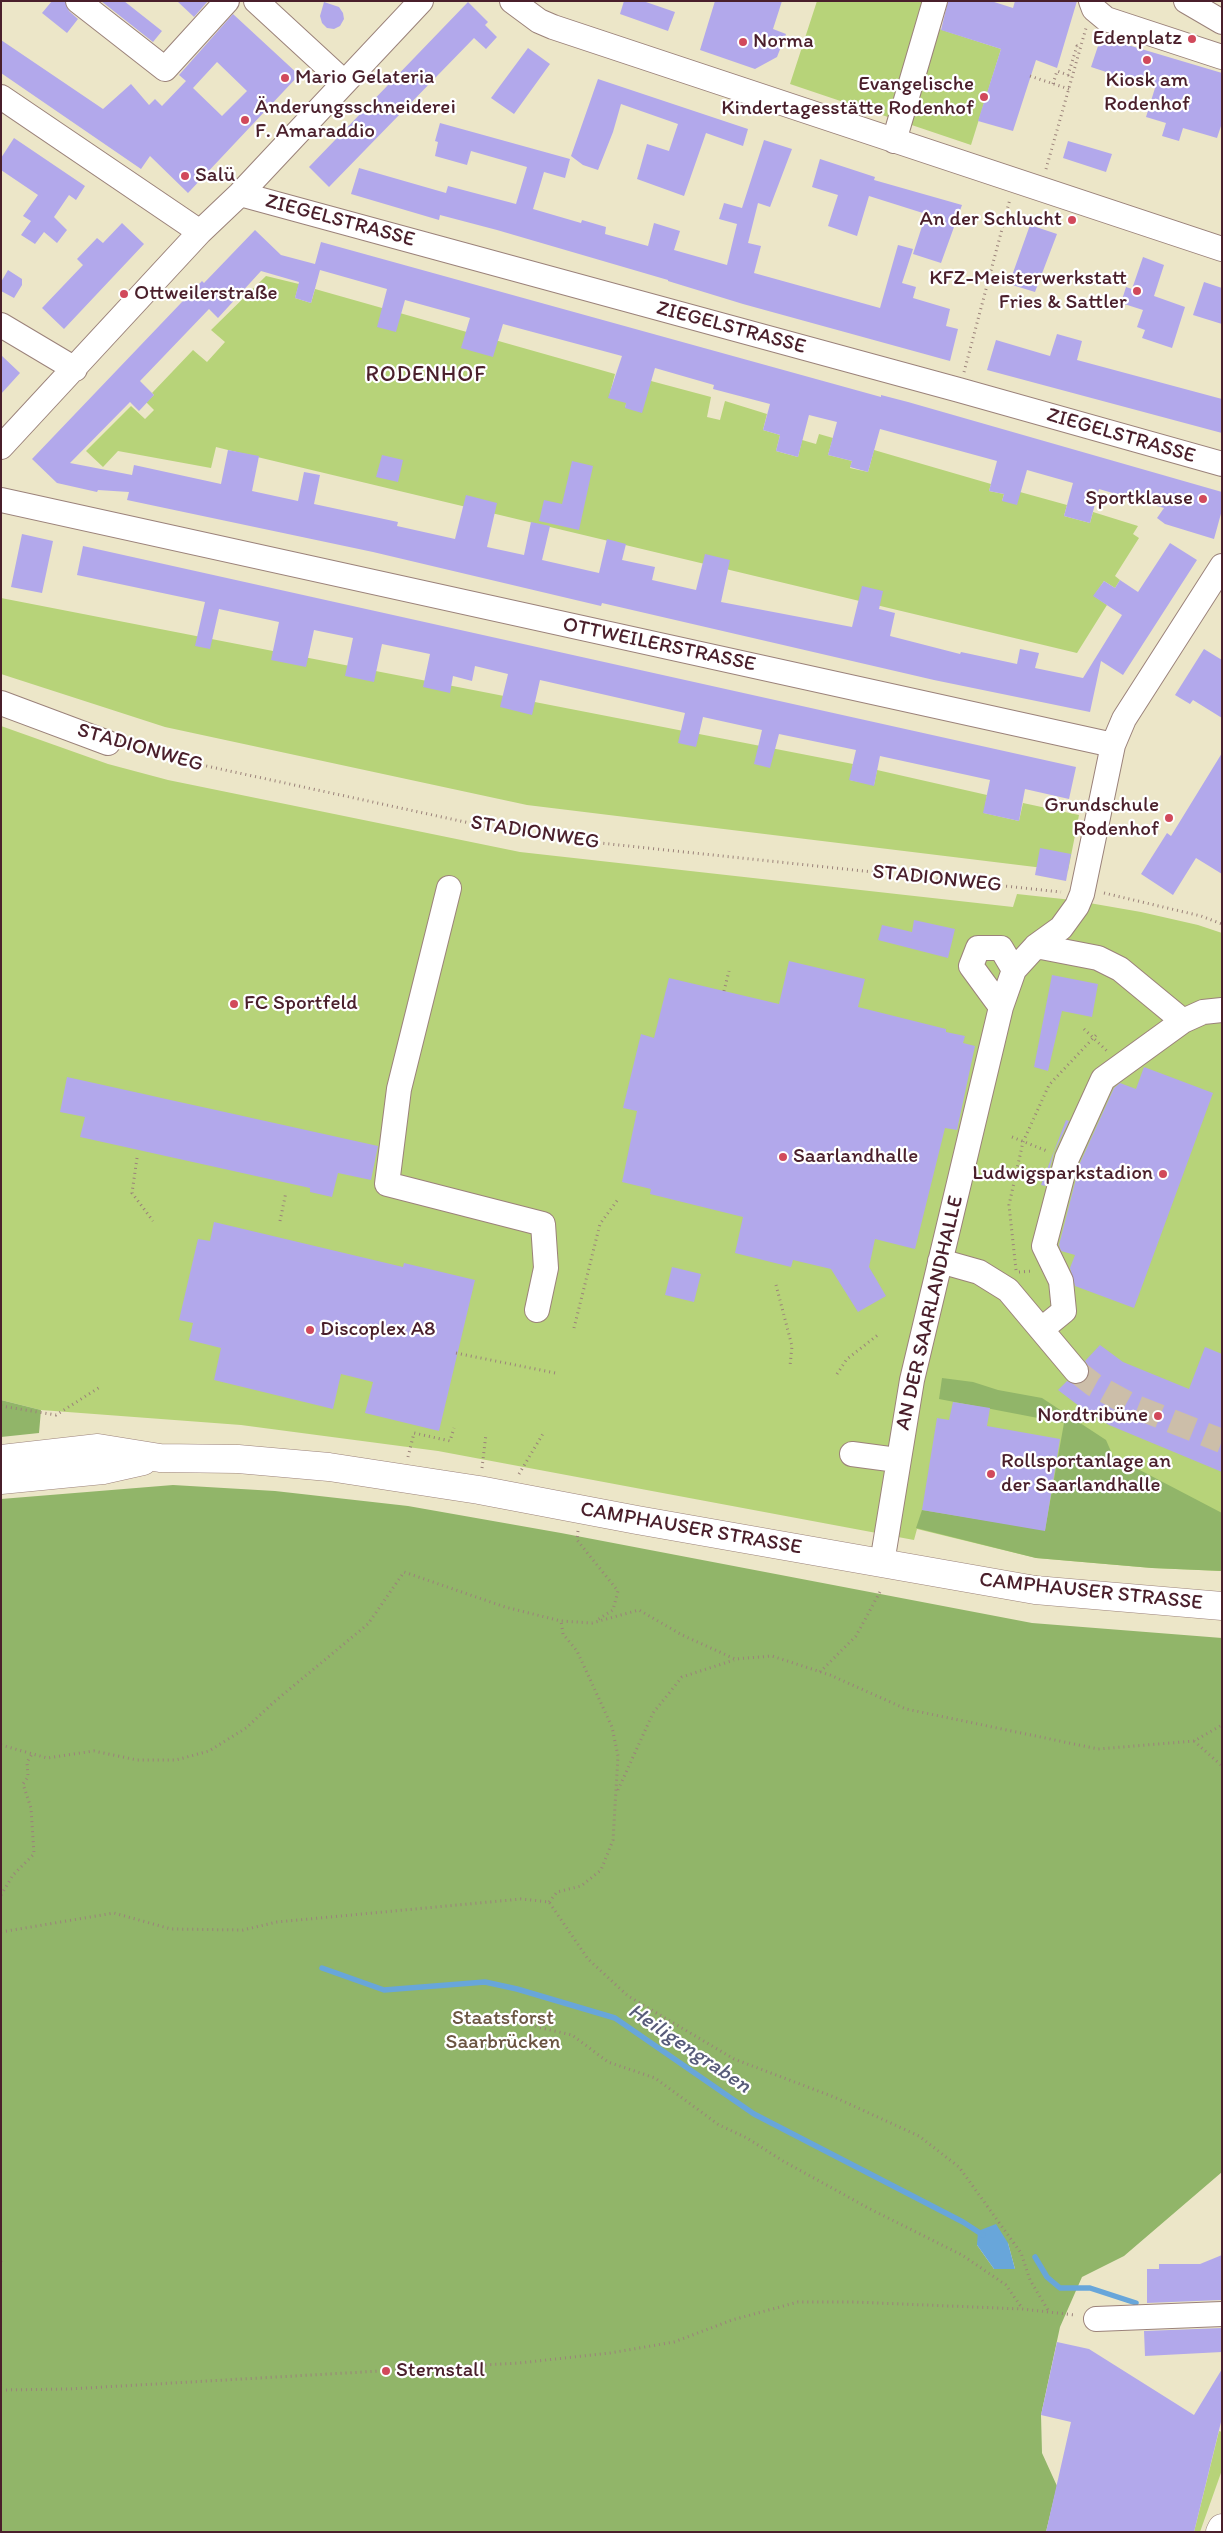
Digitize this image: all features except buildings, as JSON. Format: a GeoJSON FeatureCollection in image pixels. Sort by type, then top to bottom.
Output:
{"type":"FeatureCollection","features":[{"type":"Feature","properties":{"kind":"main road","name":"CAMPHAUSER STRASSE"},"geometry":{"type":"LineString","coordinates":[[1,1459],[98,1448],[160,1458],[281,1462],[390,1475],[1035,1590],[1222,1606]]}},
{"type":"Feature","properties":{"kind":"main road","name":"CAMPHAUSER STRASSE"},"geometry":{"type":"LineString","coordinates":[[1,1480],[102,1470],[160,1458]]}},
{"type":"Feature","properties":{"kind":"main road"},"geometry":{"type":"LineString","coordinates":[[1220,2532],[1222,2528]]}},
{"type":"Feature","properties":{"kind":"street"},"geometry":{"type":"LineString","coordinates":[[78,1],[164,69],[227,1]]}},
{"type":"Feature","properties":{"kind":"street"},"geometry":{"type":"LineString","coordinates":[[256,1],[344,82]]}},
{"type":"Feature","properties":{"kind":"street"},"geometry":{"type":"LineString","coordinates":[[1,447],[200,232],[240,194],[420,1]]}},
{"type":"Feature","properties":{"kind":"street"},"geometry":{"type":"LineString","coordinates":[[512,1],[526,13],[553,27],[1222,249]]}},
{"type":"Feature","properties":{"kind":"street"},"geometry":{"type":"LineString","coordinates":[[894,141],[935,1]]}},
{"type":"Feature","properties":{"kind":"street"},"geometry":{"type":"LineString","coordinates":[[1093,5],[1106,19],[1216,55],[1222,24],[1186,1]]}},
{"type":"Feature","properties":{"kind":"street"},"geometry":{"type":"LineString","coordinates":[[1,97],[200,232]]}},
{"type":"Feature","properties":{"kind":"street","name":"ZIEGELSTRASSE"},"geometry":{"type":"LineString","coordinates":[[240,194],[930,382],[1222,464]]}},
{"type":"Feature","properties":{"kind":"street"},"geometry":{"type":"LineString","coordinates":[[1,325],[75,369]]}},
{"type":"Feature","properties":{"kind":"street","name":"OTTWEILERSTRASSE"},"geometry":{"type":"LineString","coordinates":[[1,500],[1113,745]]}},
{"type":"Feature","properties":{"kind":"street"},"geometry":{"type":"LineString","coordinates":[[1113,745],[1124,719],[1222,566]]}},
{"type":"Feature","properties":{"kind":"street","name":"STADIONWEG"},"geometry":{"type":"LineString","coordinates":[[1,703],[108,743]]}},
{"type":"Feature","properties":{"kind":"street","name":"AN DER SAARLANDHALLE"},"geometry":{"type":"LineString","coordinates":[[882,1563],[897,1460],[912,1380],[1001,1007],[1014,970],[1036,946],[1060,928],[1077,906],[1082,891],[1113,745]]}},
{"type":"Feature","properties":{"kind":"street"},"geometry":{"type":"LineString","coordinates":[[449,888],[399,1089],[387,1184],[543,1224],[546,1268],[538,1310]]}},
{"type":"Feature","properties":{"kind":"street"},"geometry":{"type":"LineString","coordinates":[[1036,946],[1098,958],[1120,969],[1183,1021]]}},
{"type":"Feature","properties":{"kind":"street"},"geometry":{"type":"LineString","coordinates":[[1001,1007],[970,966],[978,948],[1001,948],[1014,970]]}},
{"type":"Feature","properties":{"kind":"street"},"geometry":{"type":"LineString","coordinates":[[1042,1330],[1064,1311],[1061,1281],[1044,1246],[1066,1158],[1103,1079],[1183,1021],[1203,1012],[1222,1010]]}},
{"type":"Feature","properties":{"kind":"street"},"geometry":{"type":"LineString","coordinates":[[940,1261],[980,1272],[1008,1290],[1076,1371]]}},
{"type":"Feature","properties":{"kind":"street"},"geometry":{"type":"LineString","coordinates":[[852,1454],[897,1460]]}},
{"type":"Feature","properties":{"kind":"street"},"geometry":{"type":"LineString","coordinates":[[1096,2319],[1222,2314]]}},
{"type":"Feature","properties":{"kind":"path"},"geometry":{"type":"LineString","coordinates":[[1045,171],[1093,5]]}},
{"type":"Feature","properties":{"kind":"path"},"geometry":{"type":"LineString","coordinates":[[1053,84],[1057,71],[1068,75],[1077,46],[1081,48]]}},
{"type":"Feature","properties":{"kind":"path"},"geometry":{"type":"LineString","coordinates":[[1030,76],[1069,89]]}},
{"type":"Feature","properties":{"kind":"path"},"geometry":{"type":"LineString","coordinates":[[963,374],[1011,196]]}},
{"type":"Feature","properties":{"kind":"path","name":"STADIONWEG"},"geometry":{"type":"LineString","coordinates":[[108,743],[144,753],[525,836],[1082,891],[1191,914],[1222,924]]}},
{"type":"Feature","properties":{"kind":"path"},"geometry":{"type":"LineString","coordinates":[[724,991],[729,971]]}},
{"type":"Feature","properties":{"kind":"path"},"geometry":{"type":"LineString","coordinates":[[1084,1029],[1100,1044]]}},
{"type":"Feature","properties":{"kind":"path"},"geometry":{"type":"LineString","coordinates":[[1016,1275],[1009,1205],[1023,1142],[1049,1086],[1098,1033]]}},
{"type":"Feature","properties":{"kind":"path"},"geometry":{"type":"LineString","coordinates":[[1012,1137],[1034,1146]]}},
{"type":"Feature","properties":{"kind":"path"},"geometry":{"type":"LineString","coordinates":[[137,1158],[132,1194],[153,1221]]}},
{"type":"Feature","properties":{"kind":"path"},"geometry":{"type":"LineString","coordinates":[[280,1221],[286,1192]]}},
{"type":"Feature","properties":{"kind":"path"},"geometry":{"type":"LineString","coordinates":[[574,1328],[600,1224],[619,1198]]}},
{"type":"Feature","properties":{"kind":"path"},"geometry":{"type":"LineString","coordinates":[[776,1285],[792,1346],[790,1366]]}},
{"type":"Feature","properties":{"kind":"path"},"geometry":{"type":"LineString","coordinates":[[837,1374],[847,1359],[879,1334]]}},
{"type":"Feature","properties":{"kind":"path"},"geometry":{"type":"LineString","coordinates":[[456,1354],[555,1373]]}},
{"type":"Feature","properties":{"kind":"path"},"geometry":{"type":"LineString","coordinates":[[1,1406],[56,1416],[100,1387]]}},
{"type":"Feature","properties":{"kind":"path"},"geometry":{"type":"LineString","coordinates":[[414,1433],[450,1441],[454,1428]]}},
{"type":"Feature","properties":{"kind":"path"},"geometry":{"type":"LineString","coordinates":[[507,1495],[544,1432]]}},
{"type":"Feature","properties":{"kind":"path"},"geometry":{"type":"LineString","coordinates":[[479,1490],[486,1434]]}},
{"type":"Feature","properties":{"kind":"path"},"geometry":{"type":"LineString","coordinates":[[581,1509],[577,1540],[618,1591],[613,1610],[592,1623]]}},
{"type":"Feature","properties":{"kind":"path"},"geometry":{"type":"LineString","coordinates":[[1,1745],[46,1758],[94,1751],[137,1760],[176,1760],[210,1751],[246,1728],[274,1702],[368,1624],[404,1572],[505,1607],[561,1621],[592,1623],[639,1610],[682,1636],[735,1659]]}},
{"type":"Feature","properties":{"kind":"path"},"geometry":{"type":"LineString","coordinates":[[819,1672],[856,1636],[881,1590]]}},
{"type":"Feature","properties":{"kind":"path"},"geometry":{"type":"LineString","coordinates":[[549,1902],[556,1892],[581,1886],[601,1870],[613,1840],[618,1756],[612,1727],[576,1651],[563,1634],[561,1621]]}},
{"type":"Feature","properties":{"kind":"path"},"geometry":{"type":"LineString","coordinates":[[616,1793],[653,1713],[682,1677],[735,1659],[772,1656],[819,1672],[906,1709],[1098,1749],[1194,1741],[1222,1726]]}},
{"type":"Feature","properties":{"kind":"path"},"geometry":{"type":"LineString","coordinates":[[1194,1741],[1222,1766]]}},
{"type":"Feature","properties":{"kind":"path"},"geometry":{"type":"LineString","coordinates":[[1,1896],[13,1875],[34,1854],[31,1808],[23,1784],[28,1777],[27,1762],[32,1754]]}},
{"type":"Feature","properties":{"kind":"path"},"geometry":{"type":"LineString","coordinates":[[1,1932],[114,1913],[171,1929],[243,1930],[277,1922],[521,1898],[549,1902],[588,1959],[628,1996],[734,2059],[834,2097],[919,2136],[959,2167],[1021,2254],[1030,2280],[1048,2310]]}},
{"type":"Feature","properties":{"kind":"path"},"geometry":{"type":"LineString","coordinates":[[518,2016],[537,2027],[572,2035],[608,2062],[655,2078],[719,2125],[747,2138],[783,2161],[870,2209],[962,2255],[1006,2285],[1022,2308]]}},
{"type":"Feature","properties":{"kind":"path"},"geometry":{"type":"LineString","coordinates":[[1,2390],[69,2389],[528,2362],[610,2353],[674,2342],[732,2320],[798,2302],[1022,2308],[1048,2310],[1096,2319]]}},
{"type":"Feature","properties":{"kind":"green space"},"geometry":{"type":"Polygon","coordinates":[[[817,1],[941,1],[933,27],[1001,49],[971,145],[790,84],[817,1]]]}},
{"type":"Feature","properties":{"kind":"green space"},"geometry":{"type":"Polygon","coordinates":[[[266,276],[299,284],[295,298],[311,303],[315,289],[615,374],[609,397],[630,390],[625,408],[651,381],[711,397],[707,417],[720,420],[725,401],[767,414],[763,430],[780,435],[776,451],[798,457],[802,440],[816,444],[819,434],[833,438],[828,455],[852,461],[850,468],[868,472],[874,450],[991,484],[989,491],[1004,494],[1002,501],[1020,492],[1067,505],[1064,516],[1090,523],[1093,512],[1138,526],[1133,534],[1139,538],[1115,576],[1120,580],[1115,588],[1104,581],[1094,596],[1107,605],[1077,653],[216,447],[211,468],[118,451],[103,467],[86,451],[131,406],[145,419],[154,410],[146,402],[154,395],[152,393],[193,350],[207,362],[225,342],[211,330],[266,276]]]}},
{"type":"Feature","properties":{"kind":"green space"},"geometry":{"type":"Polygon","coordinates":[[[1,598],[853,764],[850,780],[874,785],[877,770],[987,795],[984,813],[1019,821],[1023,803],[1079,815],[1068,871],[527,805],[165,727],[1,674],[1,598]]]}},
{"type":"Feature","properties":{"kind":"green space"},"geometry":{"type":"Polygon","coordinates":[[[1,726],[108,764],[168,780],[520,852],[1013,907],[1017,894],[1072,900],[1141,912],[1198,925],[1222,933],[1222,1571],[1152,1568],[1036,1558],[917,1529],[914,1540],[438,1451],[241,1425],[41,1410],[1,1400],[1,726]]]}},
{"type":"Feature","properties":{"kind":"green space"},"geometry":{"type":"Polygon","coordinates":[[[942,1378],[973,1382],[998,1390],[1042,1398],[1106,1440],[1113,1456],[1222,1513],[1222,1571],[1152,1568],[1036,1558],[916,1528],[922,1510],[1045,1530],[1064,1423],[939,1399],[942,1378]]]}},
{"type":"Feature","properties":{"kind":"green space"},"geometry":{"type":"Polygon","coordinates":[[[1,1400],[41,1410],[39,1433],[1,1437],[1,1400]]]}},
{"type":"Feature","properties":{"kind":"green space","name":"Staatsforst Saarbrücken"},"geometry":{"type":"Polygon","coordinates":[[[173,1485],[275,1491],[408,1506],[561,1533],[1032,1623],[1222,1638],[1222,2172],[1124,2256],[1082,2277],[1060,2327],[1041,2415],[1042,2453],[1057,2486],[1046,2532],[1,2532],[1,1499],[173,1485]],[[1008,2243],[977,2245],[994,2269],[1015,2269],[1008,2243]]]}},
{"type":"Feature","properties":{"kind":"green space"},"geometry":{"type":"Polygon","coordinates":[[[1219,2431],[1222,2432],[1222,2470],[1200,2532],[1194,2532],[1219,2431]]]}},
{"type":"Feature","properties":{"kind":"water"},"geometry":{"type":"Polygon","coordinates":[[[996,2224],[1008,2243],[1015,2269],[994,2269],[977,2245],[978,2231],[996,2224]]]}},
{"type":"Feature","properties":{"kind":"waterway","name":"Heiligengraben"},"geometry":{"type":"LineString","coordinates":[[322,1968],[384,1990],[485,1982],[517,1989],[615,2018],[754,2114],[963,2222],[983,2235]]}},
{"type":"Feature","properties":{"kind":"waterway","name":"Heiligengraben"},"geometry":{"type":"LineString","coordinates":[[1035,2257],[1047,2277],[1060,2288],[1090,2288],[1136,2303]]}},
{"type":"Feature","properties":{"kind":"tunnel"},"geometry":{"type":"LineString","coordinates":[[1076,1371],[1094,1385],[1131,1405],[1222,1441]]}},
{"type":"Feature","properties":{"kind":"place","name":"Edenplatz"},"geometry":{"type":"Point","coordinates":[1192,39]}},
{"type":"Feature","properties":{"kind":"place","name":"Norma"},"geometry":{"type":"Point","coordinates":[743,42]}},
{"type":"Feature","properties":{"kind":"place","name":"Kiosk am Rodenhof"},"geometry":{"type":"Point","coordinates":[1147,60]}},
{"type":"Feature","properties":{"kind":"place","name":"Mario Gelateria"},"geometry":{"type":"Point","coordinates":[285,78]}},
{"type":"Feature","properties":{"kind":"place","name":"Evangelische Kindertagesstätte Rodenhof"},"geometry":{"type":"Point","coordinates":[984,97]}},
{"type":"Feature","properties":{"kind":"place","name":"Änderungsschneiderei F. Amaraddio"},"geometry":{"type":"Point","coordinates":[245,120]}},
{"type":"Feature","properties":{"kind":"place","name":"Salü"},"geometry":{"type":"Point","coordinates":[185,176]}},
{"type":"Feature","properties":{"kind":"place","name":"An der Schlucht"},"geometry":{"type":"Point","coordinates":[1072,220]}},
{"type":"Feature","properties":{"kind":"place","name":"KFZ-Meisterwerkstatt Fries & Sattler"},"geometry":{"type":"Point","coordinates":[1137,291]}},
{"type":"Feature","properties":{"kind":"place","name":"Ottweilerstraße"},"geometry":{"type":"Point","coordinates":[124,294]}},
{"type":"Feature","properties":{"kind":"place","name":"Sportklause"},"geometry":{"type":"Point","coordinates":[1203,499]}},
{"type":"Feature","properties":{"kind":"place","name":"Grundschule Rodenhof"},"geometry":{"type":"Point","coordinates":[1169,818]}},
{"type":"Feature","properties":{"kind":"place","name":"FC Sportfeld"},"geometry":{"type":"Point","coordinates":[234,1004]}},
{"type":"Feature","properties":{"kind":"place","name":"Saarlandhalle"},"geometry":{"type":"Point","coordinates":[783,1157]}},
{"type":"Feature","properties":{"kind":"place","name":"Ludwigsparkstadion"},"geometry":{"type":"Point","coordinates":[1163,1174]}},
{"type":"Feature","properties":{"kind":"place","name":"Discoplex A8"},"geometry":{"type":"Point","coordinates":[310,1330]}},
{"type":"Feature","properties":{"kind":"place","name":"Nordtribüne"},"geometry":{"type":"Point","coordinates":[1158,1416]}},
{"type":"Feature","properties":{"kind":"place","name":"Rollsportanlage an der Saarlandhalle"},"geometry":{"type":"Point","coordinates":[991,1474]}},
{"type":"Feature","properties":{"kind":"place","name":"Sternstall"},"geometry":{"type":"Point","coordinates":[386,2371]}},
{"type":"Feature","properties":{"kind":"district","name":"RODENHOF"},"geometry":{"type":"Point","coordinates":[426,375]}}]}
